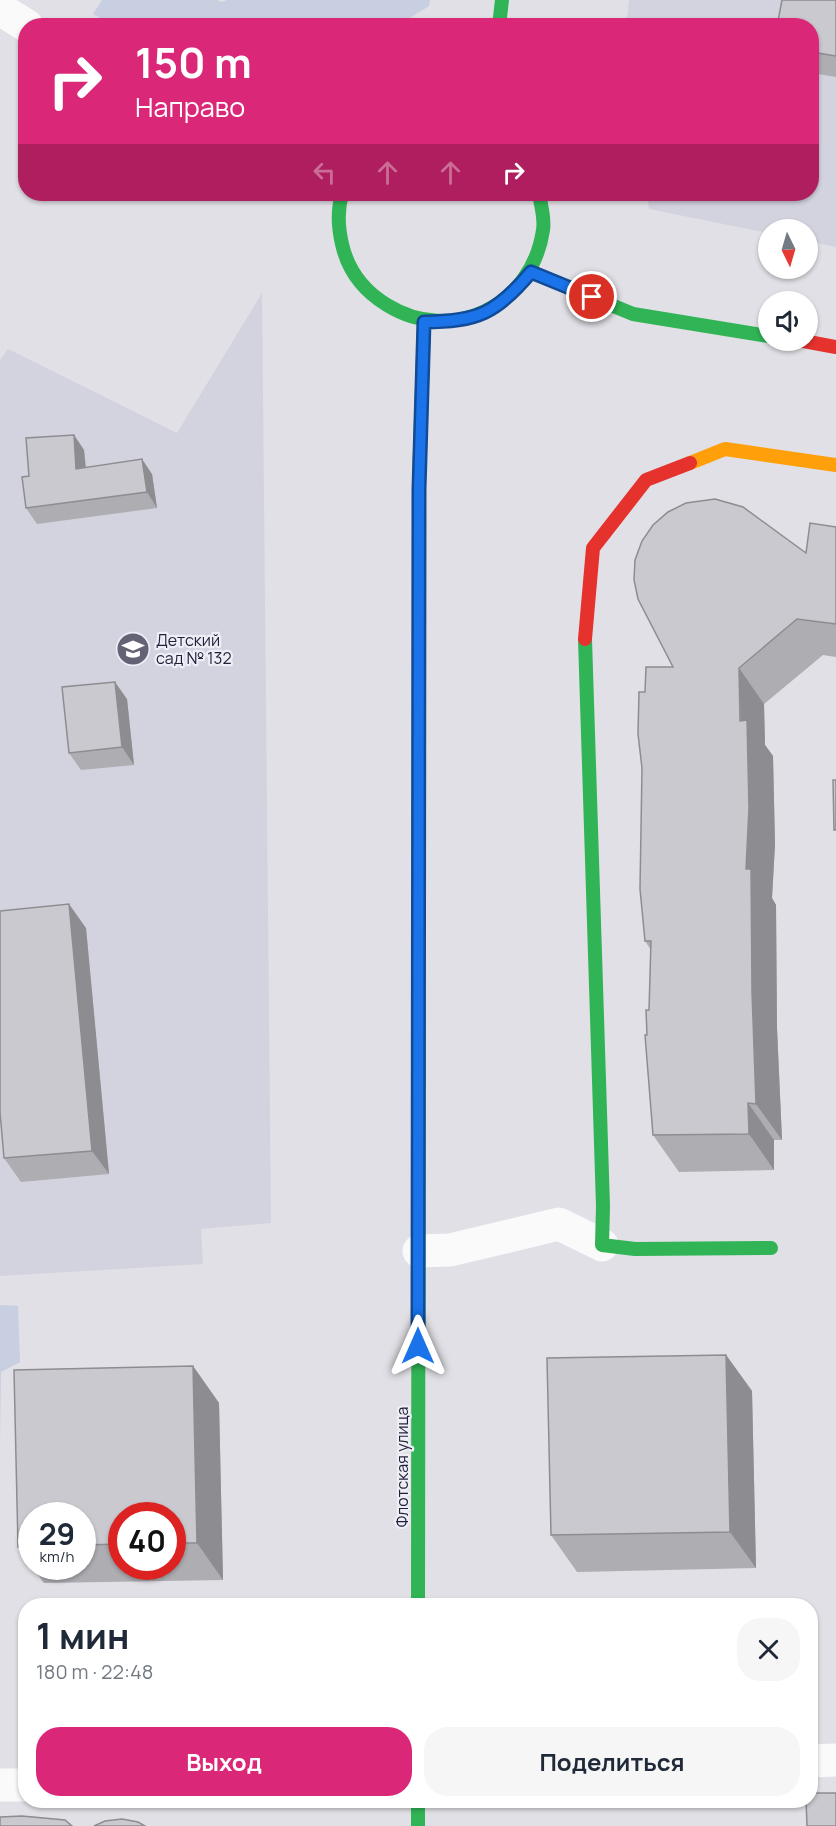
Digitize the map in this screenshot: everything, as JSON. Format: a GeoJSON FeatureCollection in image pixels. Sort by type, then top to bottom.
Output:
{"type":"FeatureCollection","features":[{"type":"Feature","properties":{"kind":"street"},"geometry":{"type":"LineString","coordinates":[[499,18],[502,0]]}},
{"type":"Feature","properties":{"kind":"street"},"geometry":{"type":"LineString","coordinates":[[0,9],[18,20]]}},
{"type":"Feature","properties":{"kind":"street"},"geometry":{"type":"LineString","coordinates":[[337,201],[338,229],[345,259],[362,286],[385,306],[413,319],[424,322],[455,322],[485,313],[511,296],[531,272],[542,240],[541,201]]}},
{"type":"Feature","properties":{"kind":"street"},"geometry":{"type":"LineString","coordinates":[[531,272],[633,315],[758,334]]}},
{"type":"Feature","properties":{"kind":"street","name":"Флотская улица"},"geometry":{"type":"LineString","coordinates":[[418,1598],[419,489],[424,322]]}},
{"type":"Feature","properties":{"kind":"street"},"geometry":{"type":"LineString","coordinates":[[818,343],[836,346]]}},
{"type":"Feature","properties":{"kind":"street"},"geometry":{"type":"LineString","coordinates":[[602,1245],[603,1194],[584,651],[593,548],[646,480],[725,449],[836,465]]}},
{"type":"Feature","properties":{"kind":"street"},"geometry":{"type":"LineString","coordinates":[[418,1251],[450,1250],[559,1224],[602,1245],[635,1249],[771,1248]]}},
{"type":"Feature","properties":{"kind":"street"},"geometry":{"type":"LineString","coordinates":[[818,1761],[836,1760]]}},
{"type":"Feature","properties":{"kind":"street"},"geometry":{"type":"LineString","coordinates":[[0,1785],[18,1785]]}},
{"type":"Feature","properties":{"kind":"street"},"geometry":{"type":"LineString","coordinates":[[418,1808],[418,1826]]}},
{"type":"Feature","properties":{"kind":"shaded area"},"geometry":{"type":"Polygon","coordinates":[[[102,0],[217,0],[222,2],[227,0],[430,0],[429,6],[410,18],[101,18],[93,14],[102,0]]]}},
{"type":"Feature","properties":{"kind":"shaded area"},"geometry":{"type":"Polygon","coordinates":[[[629,0],[836,0],[836,247],[818,243],[818,219],[758,219],[758,231],[649,209],[648,201],[819,201],[819,18],[627,18],[629,0]]]}},
{"type":"Feature","properties":{"kind":"shaded area","name":"Детский сад № 132"},"geometry":{"type":"Polygon","coordinates":[[[262,293],[271,1223],[201,1229],[203,1264],[0,1276],[0,360],[8,349],[177,433],[262,293]]]}},
{"type":"Feature","properties":{"kind":"shaded area"},"geometry":{"type":"Polygon","coordinates":[[[0,1305],[18,1306],[20,1362],[1,1372],[0,1442],[0,1305]]]}},
{"type":"Feature","properties":{"kind":"building"},"geometry":{"type":"Polygon","coordinates":[[[782,0],[836,0],[836,56],[819,53],[819,18],[779,18],[782,0]]]}},
{"type":"Feature","properties":{"kind":"building"},"geometry":{"type":"Polygon","coordinates":[[[74,435],[76,469],[142,459],[147,492],[26,508],[22,477],[29,476],[26,438],[74,435]]]}},
{"type":"Feature","properties":{"kind":"building"},"geometry":{"type":"Polygon","coordinates":[[[715,499],[743,507],[806,553],[810,523],[836,527],[836,624],[797,619],[739,668],[740,721],[747,720],[749,808],[746,869],[751,869],[756,1104],[748,1103],[749,1134],[653,1135],[645,1035],[647,1035],[646,1010],[649,1010],[651,941],[645,941],[640,889],[642,768],[638,734],[639,692],[645,692],[646,667],[673,667],[638,599],[634,580],[635,560],[642,541],[653,525],[668,512],[686,503],[715,499]]]}},
{"type":"Feature","properties":{"kind":"building"},"geometry":{"type":"Polygon","coordinates":[[[115,682],[122,747],[69,753],[62,687],[115,682]]]}},
{"type":"Feature","properties":{"kind":"building"},"geometry":{"type":"Polygon","coordinates":[[[833,780],[836,780],[836,830],[834,830],[833,780]]]}},
{"type":"Feature","properties":{"kind":"building"},"geometry":{"type":"Polygon","coordinates":[[[69,904],[92,1151],[4,1158],[0,1112],[0,911],[69,904]]]}},
{"type":"Feature","properties":{"kind":"building"},"geometry":{"type":"Polygon","coordinates":[[[726,1355],[730,1532],[551,1535],[547,1358],[726,1355]]]}},
{"type":"Feature","properties":{"kind":"building"},"geometry":{"type":"Polygon","coordinates":[[[193,1366],[197,1543],[186,1543],[186,1502],[108,1502],[108,1544],[96,1545],[96,1502],[18,1502],[18,1547],[14,1370],[193,1366]]]}},
{"type":"Feature","properties":{"kind":"building"},"geometry":{"type":"Polygon","coordinates":[[[818,1793],[836,1793],[836,1826],[807,1826],[806,1808],[818,1808],[818,1793]]]}},
{"type":"Feature","properties":{"kind":"building"},"geometry":{"type":"Polygon","coordinates":[[[22,1816],[65,1820],[72,1826],[0,1826],[0,1817],[22,1816]]]}},
{"type":"Feature","properties":{"kind":"building"},"geometry":{"type":"Polygon","coordinates":[[[122,1819],[145,1826],[94,1826],[105,1821],[122,1819]]]}},
{"type":"Feature","properties":{"kind":"traffic: fast"},"geometry":{"type":"LineString","coordinates":[[500,18],[502,0]]}},
{"type":"Feature","properties":{"kind":"traffic: fast"},"geometry":{"type":"LineString","coordinates":[[340,201],[339,225],[345,254],[348,263],[364,287],[387,305],[412,316],[437,321],[462,319],[485,311],[506,298],[523,279],[536,257],[543,230],[540,201]]}},
{"type":"Feature","properties":{"kind":"traffic: fast"},"geometry":{"type":"LineString","coordinates":[[531,272],[633,314],[758,334]]}},
{"type":"Feature","properties":{"kind":"traffic: fast"},"geometry":{"type":"LineString","coordinates":[[419,483],[424,322]]}},
{"type":"Feature","properties":{"kind":"traffic: fast"},"geometry":{"type":"LineString","coordinates":[[585,639],[603,1206],[602,1245],[635,1249],[771,1248]]}},
{"type":"Feature","properties":{"kind":"traffic: fast"},"geometry":{"type":"LineString","coordinates":[[418,1598],[419,852]]}},
{"type":"Feature","properties":{"kind":"traffic: fast"},"geometry":{"type":"LineString","coordinates":[[418,1808],[418,1826]]}},
{"type":"Feature","properties":{"kind":"traffic: slow"},"geometry":{"type":"LineString","coordinates":[[690,463],[725,449],[836,465]]}},
{"type":"Feature","properties":{"kind":"traffic: slow"},"geometry":{"type":"LineString","coordinates":[[419,483],[419,852]]}},
{"type":"Feature","properties":{"kind":"traffic: jam"},"geometry":{"type":"LineString","coordinates":[[818,344],[836,347]]}},
{"type":"Feature","properties":{"kind":"traffic: jam"},"geometry":{"type":"LineString","coordinates":[[585,639],[593,548],[646,480],[690,463]]}},
{"type":"Feature","properties":{"kind":"place","name":"Детский сад № 132"},"geometry":{"type":"Point","coordinates":[133,649]}},
{"type":"Feature","properties":{"kind":"route"},"geometry":{"type":"LineString","coordinates":[[418,1346],[419,489],[424,322],[455,322],[485,313],[511,296],[531,272],[592,297]]}}]}
